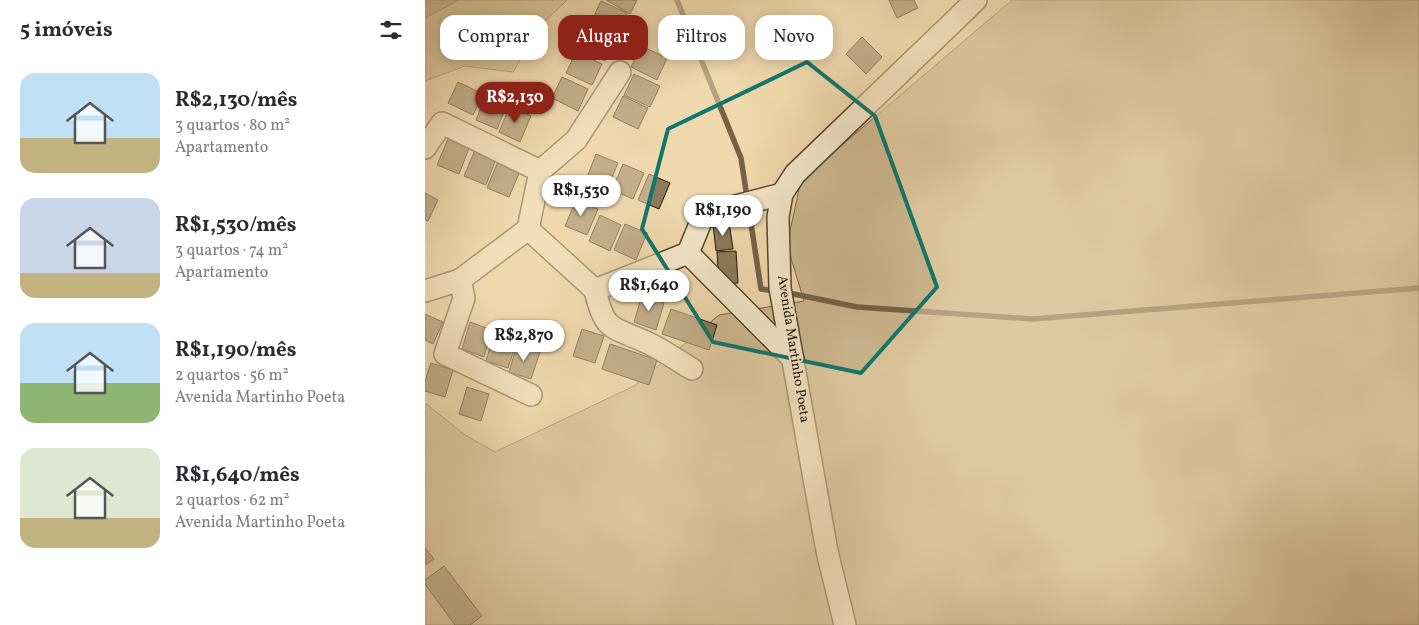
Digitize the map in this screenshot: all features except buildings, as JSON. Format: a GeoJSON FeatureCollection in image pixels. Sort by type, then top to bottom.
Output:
{"type":"FeatureCollection","features":[{"type":"Feature","properties":{"kind":"street","name":"Avenida Martinho Poeta"},"geometry":{"type":"LineString","coordinates":[[845,625],[827,551],[781,292],[778,218],[783,194],[795,174],[976,0]]}},
{"type":"Feature","properties":{"kind":"street"},"geometry":{"type":"LineString","coordinates":[[425,291],[460,280],[528,229],[540,171],[576,140],[620,72]]}},
{"type":"Feature","properties":{"kind":"street"},"geometry":{"type":"LineString","coordinates":[[425,148],[442,123],[540,171]]}},
{"type":"Feature","properties":{"kind":"street"},"geometry":{"type":"LineString","coordinates":[[595,290],[688,253],[702,219],[724,209],[783,194]]}},
{"type":"Feature","properties":{"kind":"street"},"geometry":{"type":"LineString","coordinates":[[528,229],[595,290],[600,314],[615,330],[649,343],[692,369]]}},
{"type":"Feature","properties":{"kind":"street"},"geometry":{"type":"LineString","coordinates":[[688,253],[793,359]]}},
{"type":"Feature","properties":{"kind":"street"},"geometry":{"type":"LineString","coordinates":[[460,280],[464,298],[445,354],[531,396]]}},
{"type":"Feature","properties":{"kind":"highlighted area"},"geometry":{"type":"Polygon","coordinates":[[[807,62],[875,116],[937,287],[861,373],[713,342],[642,229],[668,129],[807,62]]]}},
{"type":"Feature","properties":{"kind":"shaded area"},"geometry":{"type":"Polygon","coordinates":[[[425,0],[459,0],[425,18],[425,0]]]}},
{"type":"Feature","properties":{"kind":"shaded area"},"geometry":{"type":"Polygon","coordinates":[[[459,0],[567,0],[548,18],[548,15],[440,15],[440,60],[520,60],[513,72],[465,66],[425,81],[425,18],[459,0]]]}},
{"type":"Feature","properties":{"kind":"shaded area"},"geometry":{"type":"Polygon","coordinates":[[[1012,0],[1419,0],[1419,625],[425,625],[425,403],[465,435],[495,452],[634,386],[719,315],[804,301],[787,245],[801,180],[1012,0]]]}},
{"type":"Feature","properties":{"kind":"waterway"},"geometry":{"type":"LineString","coordinates":[[677,0],[741,158],[761,289],[775,291]]}},
{"type":"Feature","properties":{"kind":"waterway"},"geometry":{"type":"LineString","coordinates":[[784,292],[857,307],[1033,319],[1419,288]]}}]}
